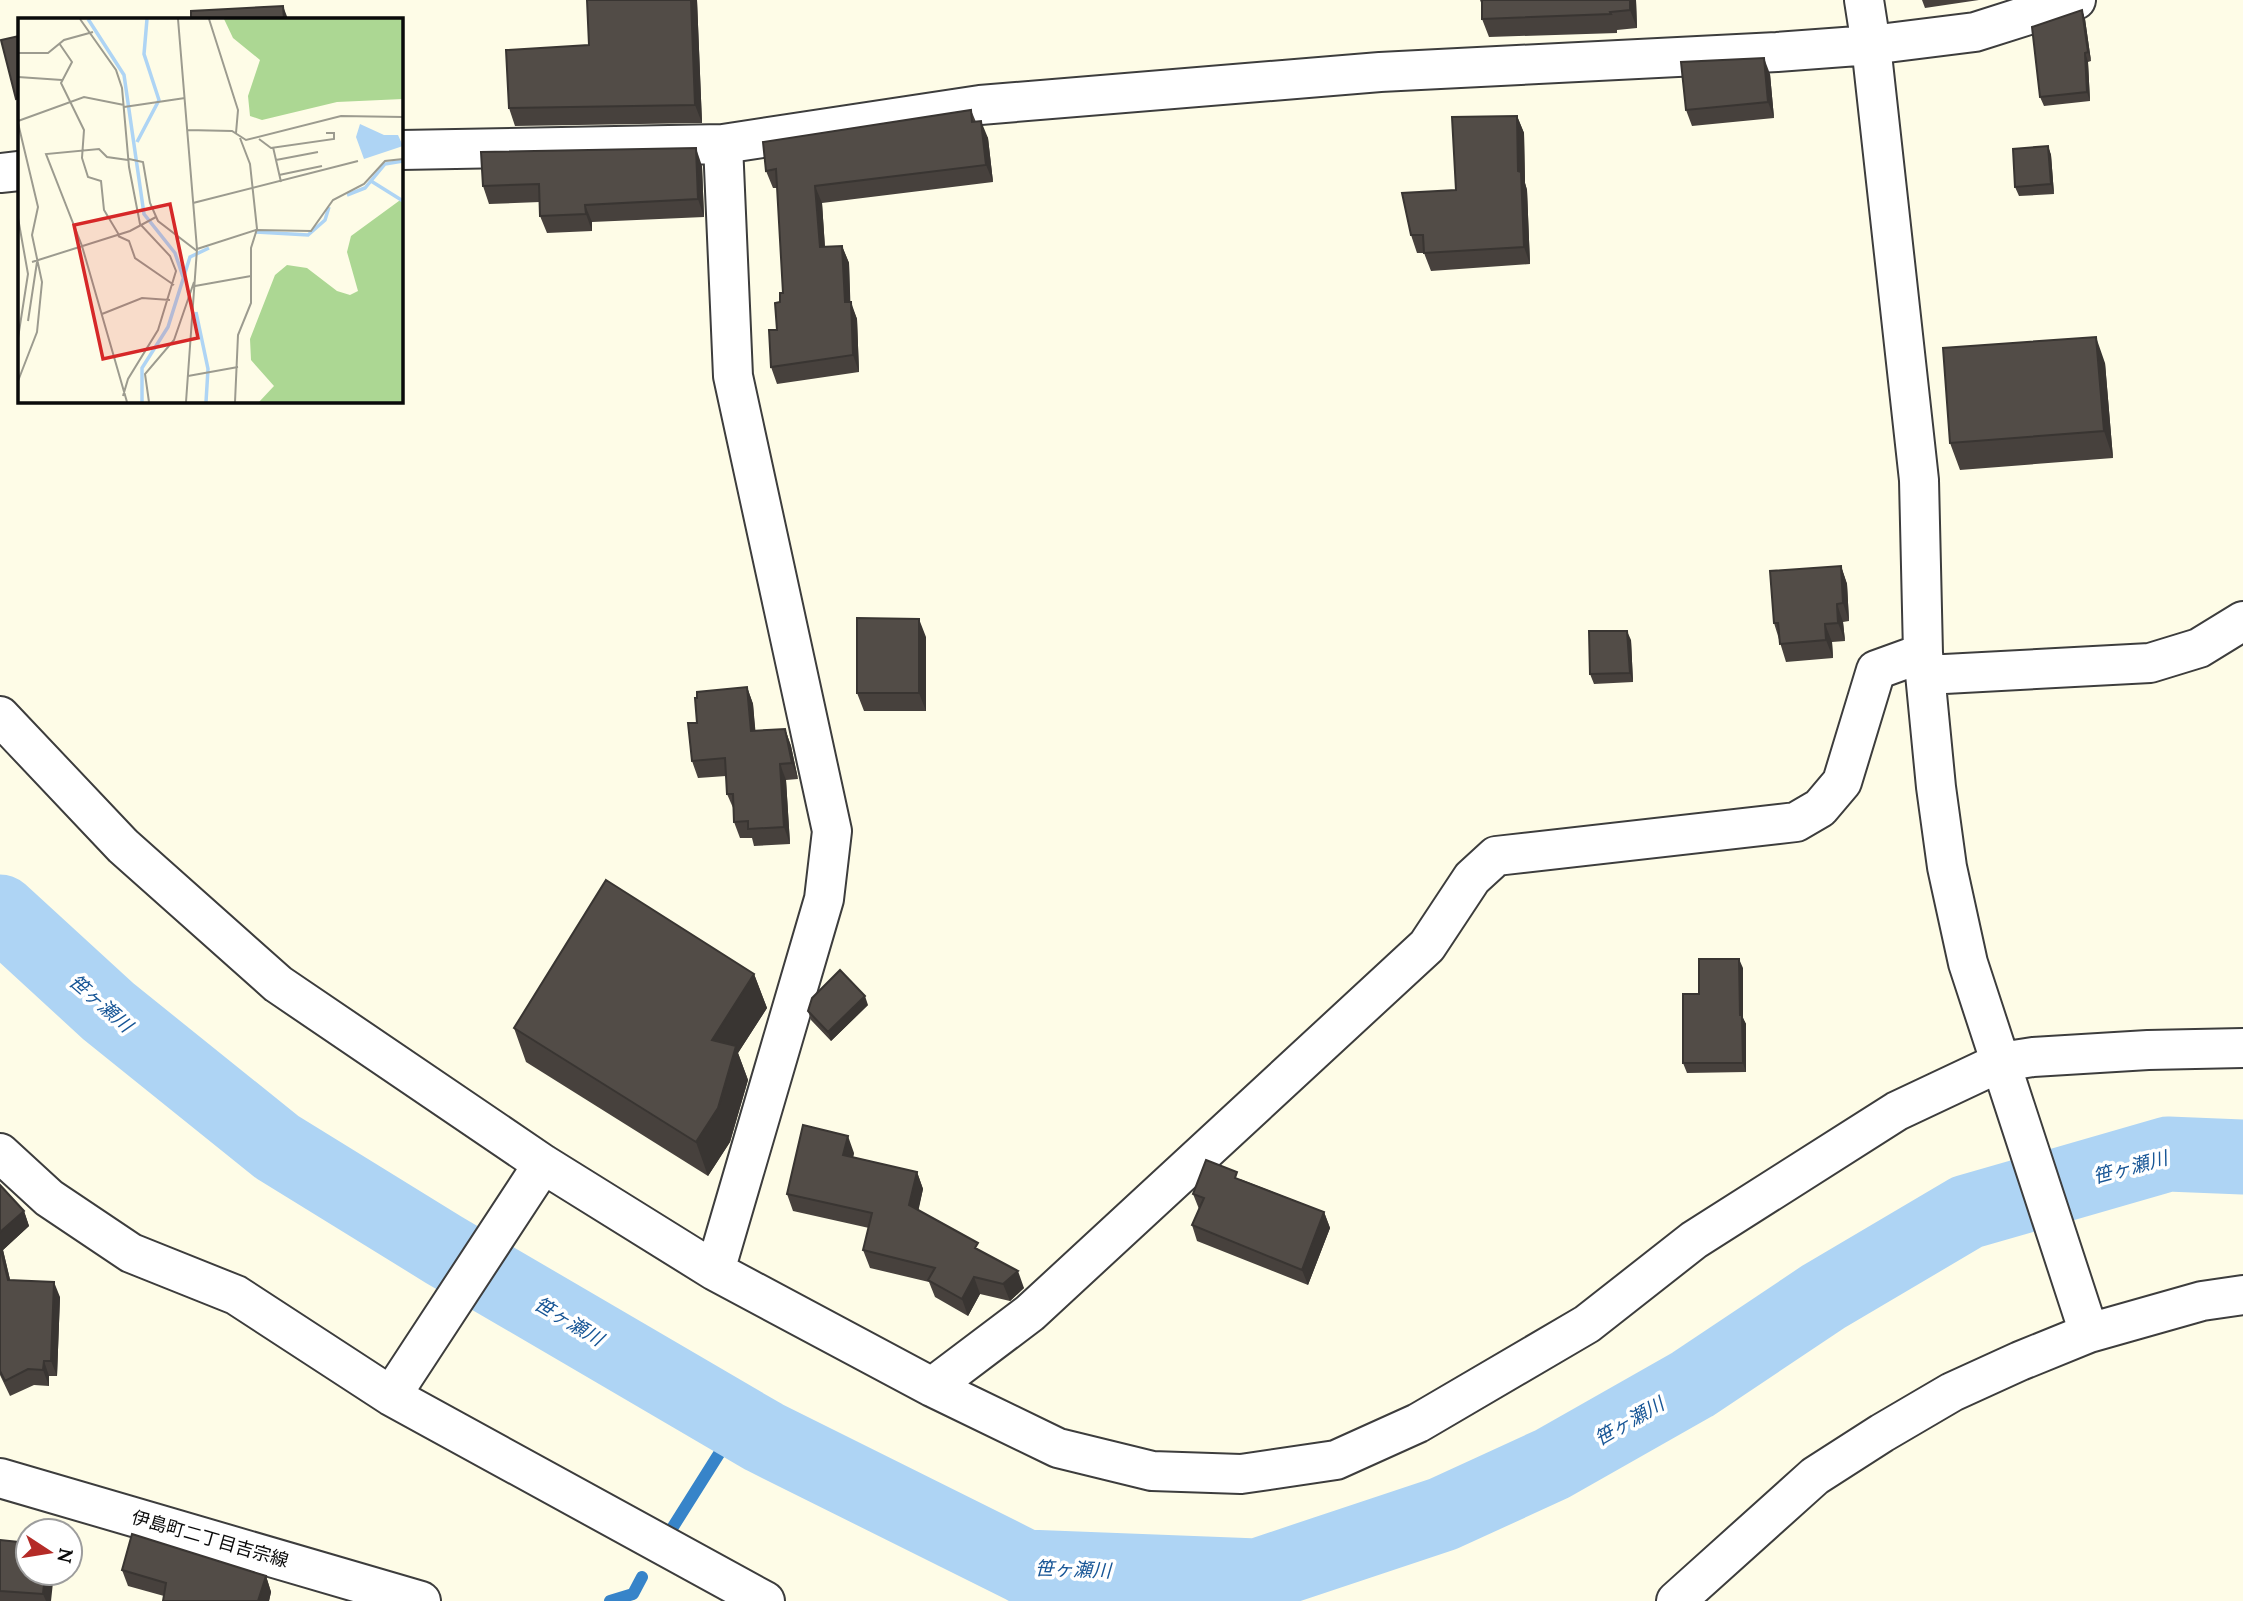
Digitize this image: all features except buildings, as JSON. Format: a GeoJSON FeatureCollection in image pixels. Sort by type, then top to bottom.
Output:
{"type":"FeatureCollection","features":[{"type":"Feature","properties":{"kind":"street"},"geometry":{"type":"LineString","coordinates":[[1864,0],[1919,480],[1924,664],[1947,867],[1968,963],[2089,1333]]}},
{"type":"Feature","properties":{"kind":"street"},"geometry":{"type":"LineString","coordinates":[[402,150],[723,144],[980,105],[1380,72],[1871,45],[1975,32],[2076,0]]}},
{"type":"Feature","properties":{"kind":"street"},"geometry":{"type":"LineString","coordinates":[[715,1271],[824,899],[832,831],[733,376],[723,144]]}},
{"type":"Feature","properties":{"kind":"street"},"geometry":{"type":"LineString","coordinates":[[0,173],[18,172]]}},
{"type":"Feature","properties":{"kind":"street"},"geometry":{"type":"LineString","coordinates":[[932,1387],[1030,1313],[1427,946],[1472,878],[1496,856],[1796,822],[1820,808],[1842,782],[1876,670],[1924,664],[2150,663],[2199,648],[2243,621]]}},
{"type":"Feature","properties":{"kind":"street"},"geometry":{"type":"LineString","coordinates":[[0,716],[123,846],[278,984],[537,1173],[932,1387],[1058,1448],[1152,1471],[1241,1474],[1336,1460],[1418,1423],[1587,1324],[1694,1241],[1897,1111],[2033,1057],[2243,1048]]}},
{"type":"Feature","properties":{"kind":"street"},"geometry":{"type":"LineString","coordinates":[[0,1153],[50,1198],[131,1253],[236,1295],[391,1396],[765,1601]]}},
{"type":"Feature","properties":{"kind":"street"},"geometry":{"type":"LineString","coordinates":[[391,1396],[537,1173]]}},
{"type":"Feature","properties":{"kind":"street"},"geometry":{"type":"LineString","coordinates":[[1676,1601],[1815,1476],[1952,1392],[2089,1333],[2203,1301],[2243,1295]]}},
{"type":"Feature","properties":{"kind":"street","name":"伊島町二丁目吉宗線"},"geometry":{"type":"LineString","coordinates":[[0,1478],[421,1601]]}},
{"type":"Feature","properties":{"kind":"waterway","name":"笹ヶ瀬川"},"geometry":{"type":"LineString","coordinates":[[0,912],[108,1011],[277,1147],[444,1250],[764,1437],[1025,1567],[1068,1592]]}},
{"type":"Feature","properties":{"kind":"waterway","name":"笹ヶ瀬川"},"geometry":{"type":"LineString","coordinates":[[1025,1567],[1257,1576],[1443,1514],[1552,1464],[1693,1384],[1823,1297],[1967,1212],[2168,1154],[2243,1157]]}},
{"type":"Feature","properties":{"kind":"waterway"},"geometry":{"type":"LineString","coordinates":[[666,1538],[739,1422]]}},
{"type":"Feature","properties":{"kind":"waterway"},"geometry":{"type":"LineString","coordinates":[[610,1601],[633,1594],[642,1577]]}}]}
